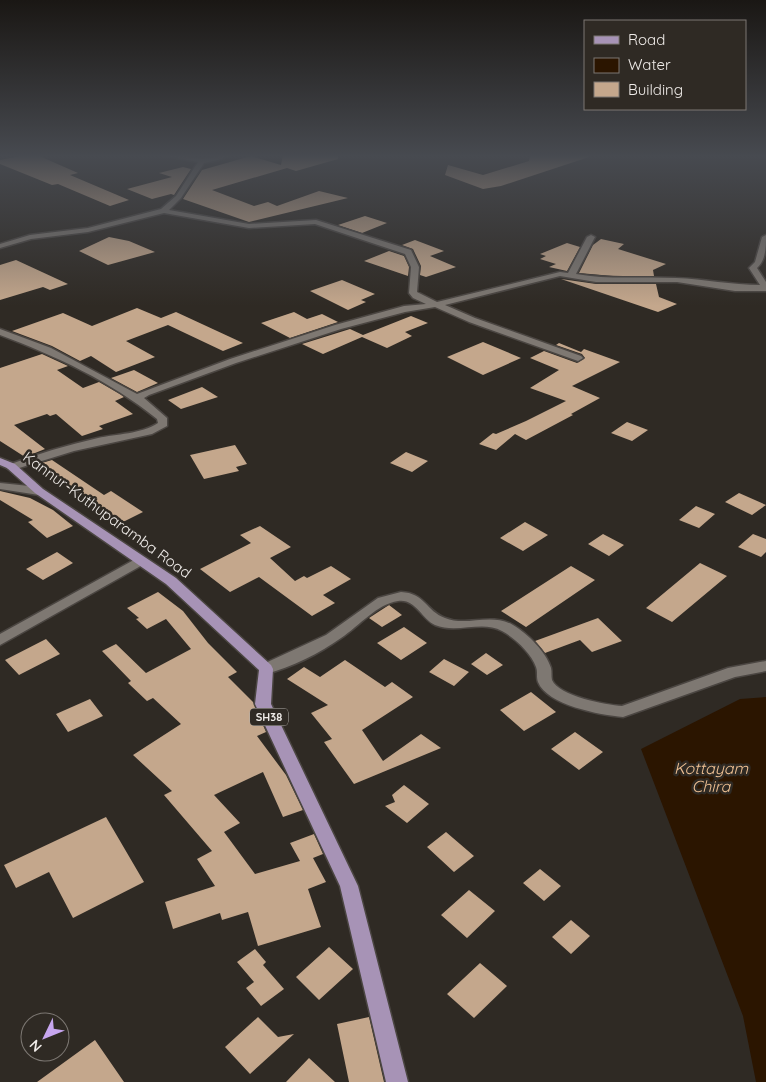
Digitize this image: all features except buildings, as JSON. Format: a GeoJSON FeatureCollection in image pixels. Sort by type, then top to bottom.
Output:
{"type":"FeatureCollection","features":[{"type":"Feature","properties":{"kind":"main road","name":"Kannur-Kuthuparamba Road"},"geometry":{"type":"LineString","coordinates":[[6,464],[39,491],[171,580],[266,669]]}},
{"type":"Feature","properties":{"kind":"main road","name":"SH38"},"geometry":{"type":"LineString","coordinates":[[266,669],[263,704],[349,886],[397,1082]]}},
{"type":"Feature","properties":{"kind":"street"},"geometry":{"type":"LineString","coordinates":[[164,211],[170,205]]}},
{"type":"Feature","properties":{"kind":"street"},"geometry":{"type":"LineString","coordinates":[[0,246],[30,237],[88,230],[164,211],[249,226],[316,222],[408,252],[415,267],[413,293],[435,305],[578,358]]}},
{"type":"Feature","properties":{"kind":"street"},"geometry":{"type":"LineString","coordinates":[[571,275],[591,237]]}},
{"type":"Feature","properties":{"kind":"street"},"geometry":{"type":"LineString","coordinates":[[766,237],[759,263],[753,268],[766,288]]}},
{"type":"Feature","properties":{"kind":"street"},"geometry":{"type":"LineString","coordinates":[[137,398],[233,361],[338,327],[404,310],[435,305],[551,275],[571,275],[596,280],[678,280],[735,288],[766,288]]}},
{"type":"Feature","properties":{"kind":"street"},"geometry":{"type":"LineString","coordinates":[[0,332],[48,350],[88,370],[137,398],[162,418],[163,424],[160,428],[137,434],[82,444],[6,464]]}},
{"type":"Feature","properties":{"kind":"street"},"geometry":{"type":"LineString","coordinates":[[0,486],[39,491]]}},
{"type":"Feature","properties":{"kind":"street"},"geometry":{"type":"LineString","coordinates":[[0,640],[141,560]]}},
{"type":"Feature","properties":{"kind":"street"},"geometry":{"type":"LineString","coordinates":[[266,669],[292,659],[332,637],[367,610],[392,598],[405,596],[413,597],[439,620],[469,624],[496,623],[506,626],[519,635],[532,650],[544,668],[544,678],[551,688],[576,701],[609,711],[623,712],[733,672],[766,666]]}},
{"type":"Feature","properties":{"kind":"water","name":"Kottayam Chira"},"geometry":{"type":"Polygon","coordinates":[[[766,697],[766,1082],[756,1082],[743,1016],[641,749],[740,699],[766,697]]]}}]}
